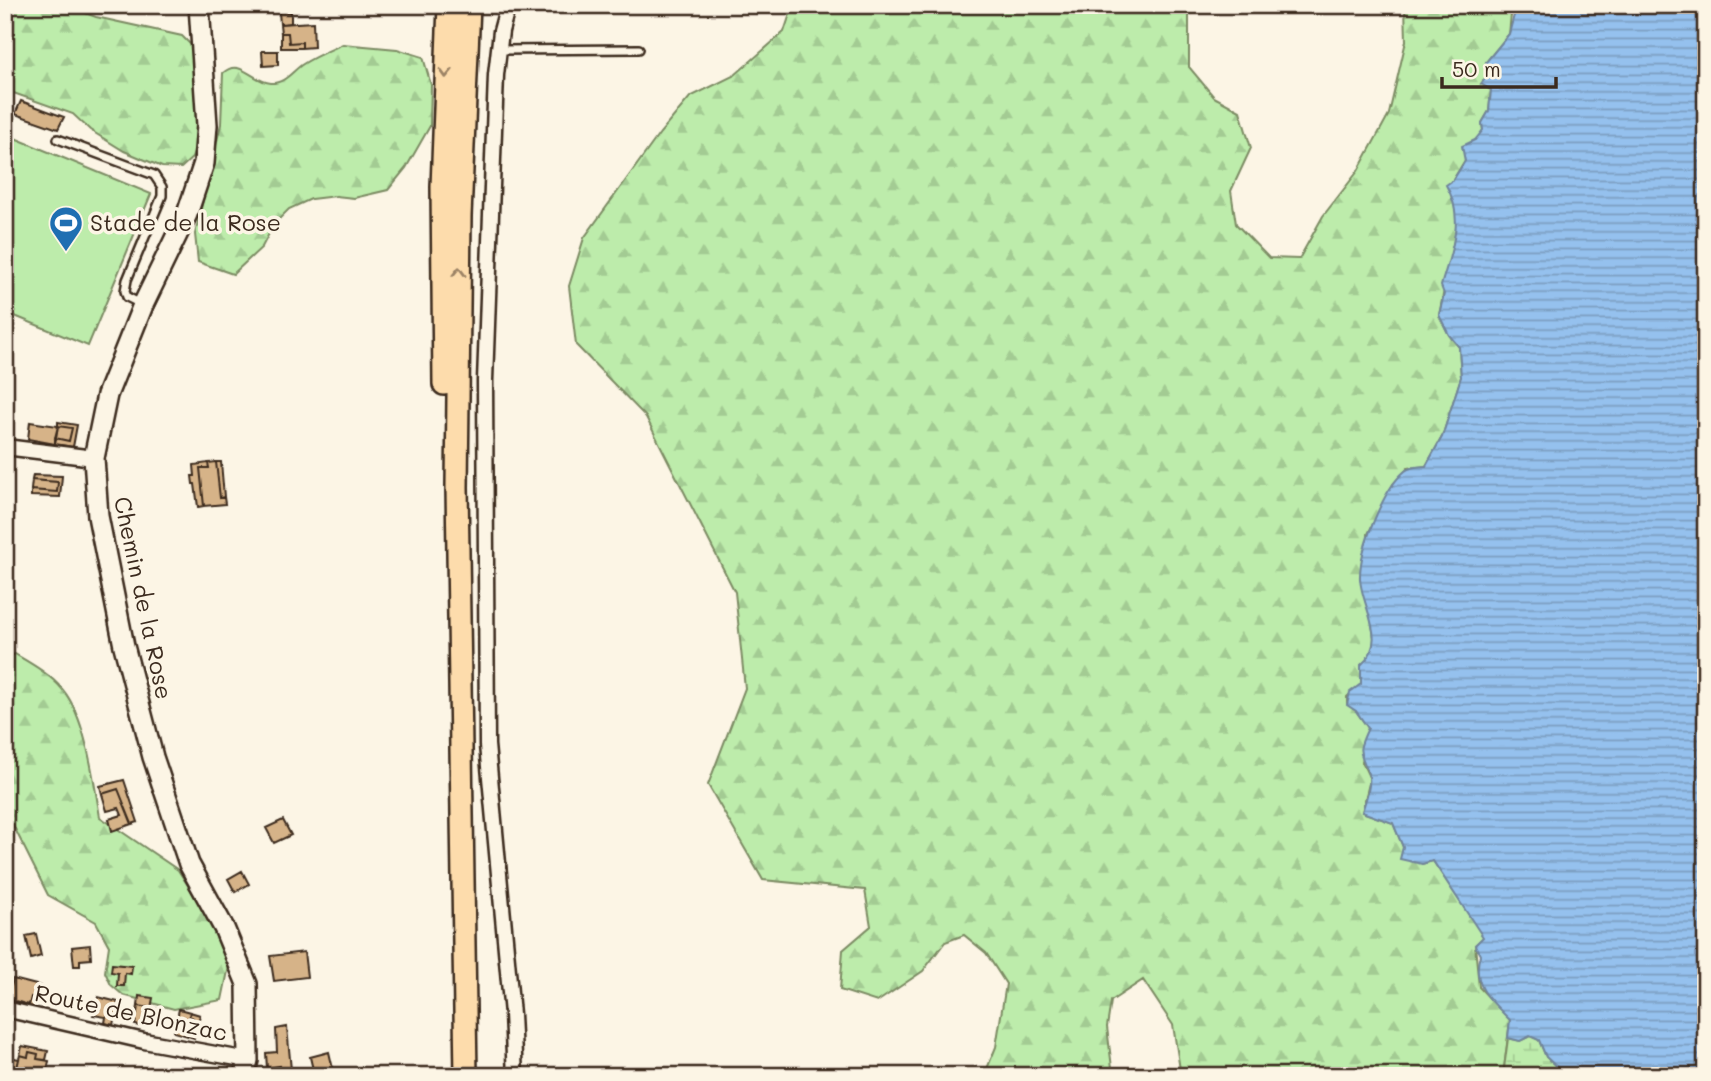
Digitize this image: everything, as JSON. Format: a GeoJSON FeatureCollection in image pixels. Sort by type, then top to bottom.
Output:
{"type":"FeatureCollection","features":[{"type":"Feature","properties":{"kind":"main road","name":"Chemin de la Rose"},"geometry":{"type":"LineString","coordinates":[[199,5],[207,125],[204,163],[187,214],[144,305],[107,395],[94,458],[98,516],[103,542],[124,646],[153,757],[189,864],[223,928],[247,984],[246,1068]]}},
{"type":"Feature","properties":{"kind":"main road"},"geometry":{"type":"LineString","coordinates":[[449,5],[442,187],[449,842],[455,1076]]}},
{"type":"Feature","properties":{"kind":"main road"},"geometry":{"type":"LineString","coordinates":[[466,1076],[457,474],[460,216],[469,9]]}},
{"type":"Feature","properties":{"kind":"street"},"geometry":{"type":"LineString","coordinates":[[508,5],[496,75],[485,381],[487,745],[510,987],[515,1076]]}},
{"type":"Feature","properties":{"kind":"street"},"geometry":{"type":"LineString","coordinates":[[5,447],[94,458]]}},
{"type":"Feature","properties":{"kind":"street","name":"Route de Blonzac"},"geometry":{"type":"LineString","coordinates":[[5,1009],[246,1068]]}},
{"type":"Feature","properties":{"kind":"lane"},"geometry":{"type":"LineString","coordinates":[[499,50],[639,50]]}},
{"type":"Feature","properties":{"kind":"lane"},"geometry":{"type":"LineString","coordinates":[[58,139],[154,175],[162,187],[162,196],[127,280],[125,291],[127,297],[144,305]]}},
{"type":"Feature","properties":{"kind":"green space"},"geometry":{"type":"Polygon","coordinates":[[[5,5],[64,5],[96,17],[182,36],[193,47],[199,138],[192,158],[181,168],[162,167],[124,151],[90,130],[73,114],[5,90],[5,5]]]}},
{"type":"Feature","properties":{"kind":"green space"},"geometry":{"type":"Polygon","coordinates":[[[793,5],[1189,5],[1189,67],[1214,97],[1240,111],[1251,148],[1231,191],[1236,224],[1269,258],[1299,259],[1323,216],[1358,171],[1389,114],[1406,41],[1405,5],[1512,5],[1509,34],[1486,62],[1487,76],[1481,84],[1491,90],[1489,111],[1482,123],[1483,130],[1453,180],[1457,225],[1439,315],[1449,335],[1459,347],[1461,377],[1442,437],[1426,466],[1408,468],[1393,484],[1368,534],[1370,612],[1375,643],[1369,658],[1361,665],[1361,684],[1347,697],[1347,704],[1356,711],[1368,728],[1362,762],[1370,779],[1362,812],[1393,823],[1403,847],[1422,864],[1433,861],[1484,937],[1475,945],[1479,987],[1510,1020],[1503,1076],[1181,1076],[1173,1025],[1143,980],[1111,1001],[1107,1027],[1113,1076],[984,1076],[996,1047],[1006,984],[986,953],[964,935],[945,942],[923,971],[877,1002],[840,990],[843,950],[871,926],[865,890],[763,880],[708,785],[745,688],[735,592],[646,417],[576,345],[569,286],[584,238],[660,133],[690,97],[735,75],[784,32],[793,5]]]}},
{"type":"Feature","properties":{"kind":"green space"},"geometry":{"type":"Polygon","coordinates":[[[343,44],[397,49],[423,57],[431,85],[430,126],[406,168],[388,190],[354,198],[336,196],[311,199],[289,209],[274,224],[262,247],[233,274],[198,262],[195,234],[221,124],[223,73],[229,69],[241,69],[264,82],[276,82],[285,79],[308,61],[343,44]]]}},
{"type":"Feature","properties":{"kind":"green space","name":"Stade de la Rose"},"geometry":{"type":"Polygon","coordinates":[[[5,134],[151,194],[88,346],[5,312],[5,134]]]}},
{"type":"Feature","properties":{"kind":"green space"},"geometry":{"type":"Polygon","coordinates":[[[15,654],[52,679],[71,702],[88,751],[100,817],[178,870],[207,915],[229,966],[222,1000],[174,1009],[123,995],[111,985],[105,972],[109,946],[96,922],[48,895],[5,809],[5,659],[15,654]]]}},
{"type":"Feature","properties":{"kind":"green space"},"geometry":{"type":"Polygon","coordinates":[[[1530,1036],[1539,1040],[1546,1057],[1560,1070],[1561,1076],[1503,1076],[1508,1038],[1520,1041],[1530,1036]]]}},
{"type":"Feature","properties":{"kind":"water"},"geometry":{"type":"Polygon","coordinates":[[[1519,5],[1706,5],[1706,1076],[1561,1076],[1560,1070],[1546,1057],[1539,1040],[1530,1036],[1520,1041],[1508,1038],[1510,1020],[1484,991],[1478,975],[1480,955],[1475,945],[1483,937],[1433,861],[1422,864],[1400,859],[1403,847],[1393,823],[1362,812],[1369,781],[1360,749],[1368,728],[1356,711],[1347,705],[1350,692],[1361,684],[1361,665],[1373,645],[1372,624],[1360,579],[1361,567],[1368,537],[1381,505],[1407,469],[1426,466],[1442,437],[1461,377],[1459,347],[1449,335],[1439,315],[1444,294],[1441,286],[1456,223],[1452,198],[1446,185],[1453,180],[1465,161],[1462,146],[1475,140],[1483,130],[1482,123],[1489,111],[1491,90],[1481,84],[1487,76],[1486,62],[1509,34],[1519,5]]]}},
{"type":"Feature","properties":{"kind":"building"},"geometry":{"type":"Polygon","coordinates":[[[279,12],[291,12],[291,23],[280,24],[279,12]]]}},
{"type":"Feature","properties":{"kind":"building"},"geometry":{"type":"Polygon","coordinates":[[[313,22],[314,47],[302,48],[302,42],[289,43],[288,33],[281,33],[280,24],[313,22]]]}},
{"type":"Feature","properties":{"kind":"building"},"geometry":{"type":"Polygon","coordinates":[[[281,33],[288,33],[289,43],[302,42],[302,48],[281,48],[281,33]]]}},
{"type":"Feature","properties":{"kind":"building"},"geometry":{"type":"Polygon","coordinates":[[[262,51],[278,51],[278,65],[263,66],[262,51]]]}},
{"type":"Feature","properties":{"kind":"building"},"geometry":{"type":"Polygon","coordinates":[[[21,101],[64,117],[58,129],[15,114],[21,101]]]}},
{"type":"Feature","properties":{"kind":"building"},"geometry":{"type":"Polygon","coordinates":[[[30,422],[58,426],[55,444],[28,439],[30,422]]]}},
{"type":"Feature","properties":{"kind":"building"},"geometry":{"type":"Polygon","coordinates":[[[58,422],[77,425],[73,447],[55,444],[55,438],[69,441],[72,428],[58,426],[58,422]]]}},
{"type":"Feature","properties":{"kind":"building"},"geometry":{"type":"Polygon","coordinates":[[[58,426],[72,428],[69,441],[55,438],[58,426]]]}},
{"type":"Feature","properties":{"kind":"building"},"geometry":{"type":"Polygon","coordinates":[[[216,462],[221,462],[224,497],[220,498],[216,462]]]}},
{"type":"Feature","properties":{"kind":"building"},"geometry":{"type":"Polygon","coordinates":[[[216,462],[220,498],[224,497],[225,504],[204,506],[200,468],[209,468],[208,463],[216,462]]]}},
{"type":"Feature","properties":{"kind":"building"},"geometry":{"type":"Polygon","coordinates":[[[208,463],[209,468],[200,468],[204,506],[198,507],[192,476],[195,476],[194,465],[208,463]]]}},
{"type":"Feature","properties":{"kind":"building"},"geometry":{"type":"Polygon","coordinates":[[[33,475],[62,476],[60,497],[31,496],[31,490],[57,492],[58,482],[32,480],[33,475]]]}},
{"type":"Feature","properties":{"kind":"building"},"geometry":{"type":"Polygon","coordinates":[[[32,480],[58,482],[57,492],[31,490],[32,480]]]}},
{"type":"Feature","properties":{"kind":"building"},"geometry":{"type":"Polygon","coordinates":[[[124,780],[138,822],[132,824],[118,789],[102,794],[100,786],[124,780]]]}},
{"type":"Feature","properties":{"kind":"building"},"geometry":{"type":"Polygon","coordinates":[[[118,789],[132,824],[112,831],[109,819],[122,815],[119,808],[107,811],[102,794],[118,789]]]}},
{"type":"Feature","properties":{"kind":"building"},"geometry":{"type":"Polygon","coordinates":[[[283,820],[291,835],[274,843],[266,828],[283,820]]]}},
{"type":"Feature","properties":{"kind":"building"},"geometry":{"type":"Polygon","coordinates":[[[242,871],[249,884],[235,892],[228,879],[242,871]]]}},
{"type":"Feature","properties":{"kind":"building"},"geometry":{"type":"Polygon","coordinates":[[[36,934],[41,956],[31,959],[26,936],[36,934]]]}},
{"type":"Feature","properties":{"kind":"building"},"geometry":{"type":"Polygon","coordinates":[[[90,945],[91,959],[80,960],[80,966],[74,966],[72,947],[90,945]]]}},
{"type":"Feature","properties":{"kind":"building"},"geometry":{"type":"Polygon","coordinates":[[[304,952],[307,977],[274,981],[270,956],[304,952]]]}},
{"type":"Feature","properties":{"kind":"building"},"geometry":{"type":"Polygon","coordinates":[[[112,964],[132,966],[131,974],[125,973],[124,986],[117,986],[118,973],[111,972],[112,964]]]}},
{"type":"Feature","properties":{"kind":"building"},"geometry":{"type":"Polygon","coordinates":[[[13,979],[40,986],[37,998],[31,997],[29,1005],[8,999],[13,979]]]}},
{"type":"Feature","properties":{"kind":"building"},"geometry":{"type":"Polygon","coordinates":[[[139,996],[153,998],[151,1008],[138,1006],[139,996]]]}},
{"type":"Feature","properties":{"kind":"building"},"geometry":{"type":"Polygon","coordinates":[[[31,997],[37,998],[34,1012],[6,1005],[8,999],[29,1005],[31,997]]]}},
{"type":"Feature","properties":{"kind":"building"},"geometry":{"type":"Polygon","coordinates":[[[98,997],[118,1002],[113,1025],[105,1023],[106,1017],[93,1015],[98,997]]]}},
{"type":"Feature","properties":{"kind":"building"},"geometry":{"type":"Polygon","coordinates":[[[138,1006],[158,1009],[156,1021],[143,1019],[142,1026],[135,1025],[138,1006]]]}},
{"type":"Feature","properties":{"kind":"building"},"geometry":{"type":"Polygon","coordinates":[[[179,1009],[190,1012],[189,1016],[193,1018],[188,1036],[174,1032],[179,1009]]]}},
{"type":"Feature","properties":{"kind":"building"},"geometry":{"type":"Polygon","coordinates":[[[190,1012],[200,1015],[194,1038],[188,1036],[193,1018],[189,1016],[190,1012]]]}},
{"type":"Feature","properties":{"kind":"building"},"geometry":{"type":"Polygon","coordinates":[[[287,1027],[291,1070],[281,1071],[280,1066],[267,1068],[266,1053],[277,1052],[276,1029],[287,1027]]]}},
{"type":"Feature","properties":{"kind":"building"},"geometry":{"type":"Polygon","coordinates":[[[22,1046],[48,1051],[46,1060],[37,1059],[38,1054],[29,1052],[28,1057],[20,1055],[22,1046]]]}},
{"type":"Feature","properties":{"kind":"building"},"geometry":{"type":"Polygon","coordinates":[[[29,1052],[38,1054],[37,1059],[49,1061],[46,1076],[15,1076],[20,1055],[28,1057],[29,1052]]]}},
{"type":"Feature","properties":{"kind":"building"},"geometry":{"type":"Polygon","coordinates":[[[329,1052],[333,1069],[314,1074],[310,1057],[329,1052]]]}},
{"type":"Feature","properties":{"kind":"building"},"geometry":{"type":"Polygon","coordinates":[[[5,1056],[19,1059],[15,1076],[5,1076],[5,1056]]]}},
{"type":"Feature","properties":{"kind":"place","name":"Stade de la Rose"},"geometry":{"type":"Point","coordinates":[66,253]}}]}
